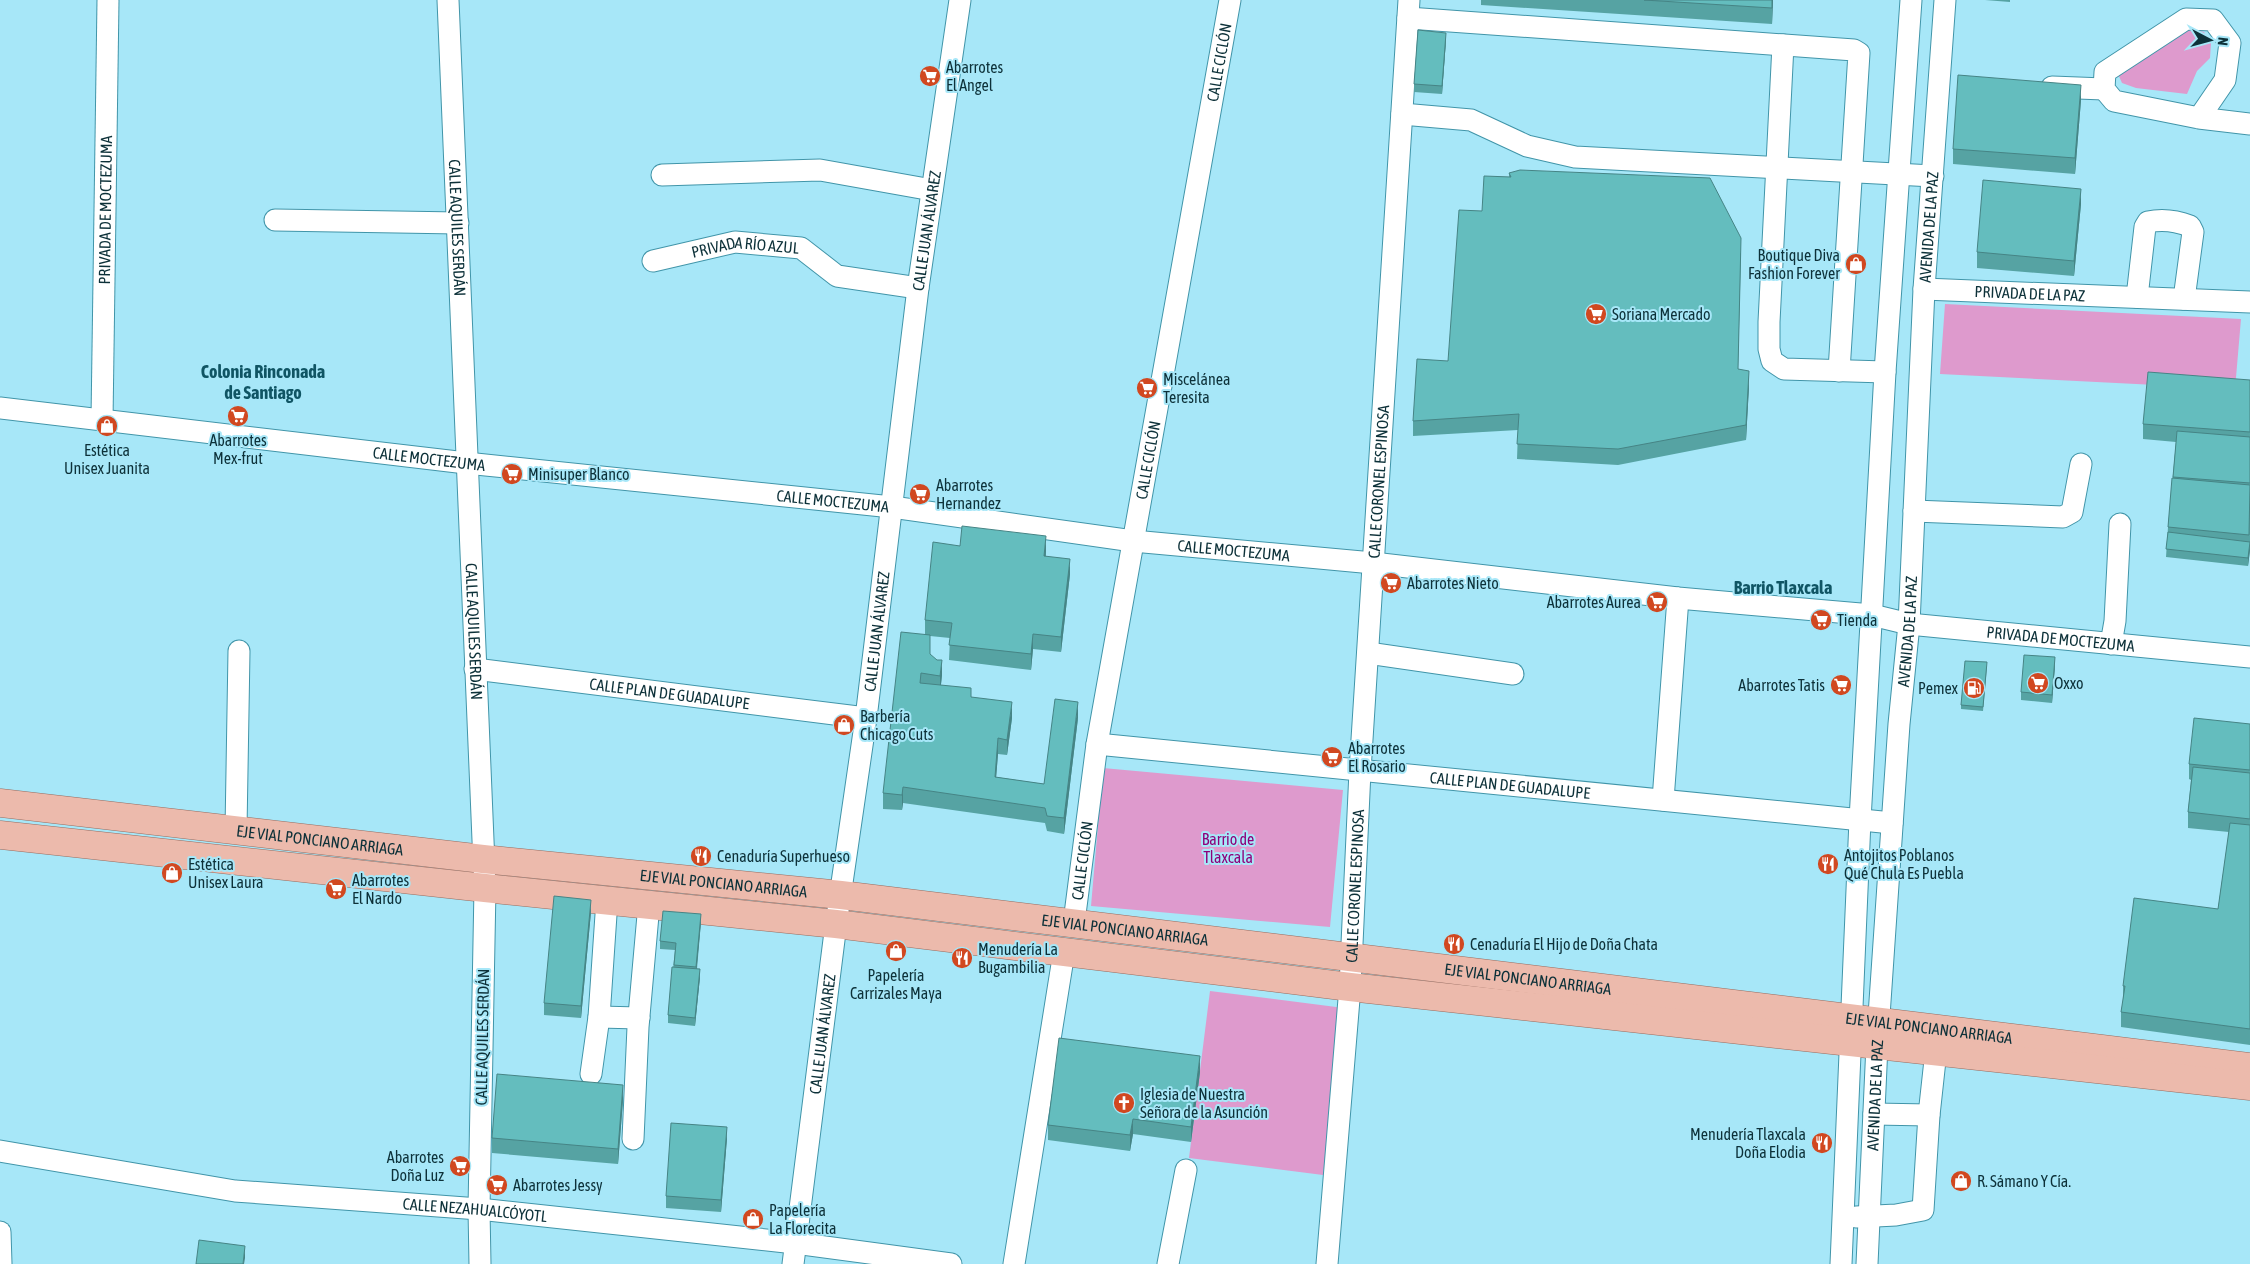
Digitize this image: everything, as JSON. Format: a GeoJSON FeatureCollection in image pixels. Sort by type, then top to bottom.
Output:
{"type":"FeatureCollection","features":[{"type":"Feature","properties":{"kind":"main road","name":"EJE VIAL PONCIANO ARRIAGA"},"geometry":{"type":"LineString","coordinates":[[0,803],[483,860],[841,895],[1352,956],[1865,1031],[1936,1051],[2250,1086]]}},
{"type":"Feature","properties":{"kind":"main road","name":"EJE VIAL PONCIANO ARRIAGA"},"geometry":{"type":"LineString","coordinates":[[0,835],[836,924],[1350,987],[1865,1031],[2250,1067]]}},
{"type":"Feature","properties":{"kind":"street","name":"PRIVADA DE MOCTEZUMA"},"geometry":{"type":"LineString","coordinates":[[102,420],[108,0]]}},
{"type":"Feature","properties":{"kind":"street","name":"CALLE AQUILES SERDÁN"},"geometry":{"type":"LineString","coordinates":[[448,0],[485,888],[479,1209],[480,1264]]}},
{"type":"Feature","properties":{"kind":"street","name":"CALLE JUAN ÁLVAREZ"},"geometry":{"type":"LineString","coordinates":[[793,1264],[836,924],[866,718],[918,288],[960,0]]}},
{"type":"Feature","properties":{"kind":"street","name":"CALLE CICLÓN"},"geometry":{"type":"LineString","coordinates":[[1074,922],[1097,744],[1230,0]]}},
{"type":"Feature","properties":{"kind":"street","name":"AVENIDA DE LA PAZ"},"geometry":{"type":"LineString","coordinates":[[1866,1264],[1874,1114],[1865,1031],[1860,820],[1885,372],[1911,0]]}},
{"type":"Feature","properties":{"kind":"street","name":"AVENIDA DE LA PAZ"},"geometry":{"type":"LineString","coordinates":[[1841,1264],[1844,1218],[1865,1031],[1892,823],[1909,624],[1924,288],[1945,0]]}},
{"type":"Feature","properties":{"kind":"street"},"geometry":{"type":"LineString","coordinates":[[1408,9],[1783,45],[1854,50],[1859,53],[1839,372]]}},
{"type":"Feature","properties":{"kind":"street","name":"CALLE CORONEL ESPINOSA"},"geometry":{"type":"LineString","coordinates":[[1328,1264],[1352,956],[1360,771],[1408,9]]}},
{"type":"Feature","properties":{"kind":"street"},"geometry":{"type":"LineString","coordinates":[[2199,118],[2225,80],[2230,43],[2213,20],[2186,19],[2105,72],[2104,89],[2114,101],[2199,118],[2250,124]]}},
{"type":"Feature","properties":{"kind":"street"},"geometry":{"type":"LineString","coordinates":[[1783,45],[1769,322],[1769,349],[1772,361],[1784,369],[1885,372]]}},
{"type":"Feature","properties":{"kind":"street"},"geometry":{"type":"LineString","coordinates":[[2050,86],[2104,89]]}},
{"type":"Feature","properties":{"kind":"street"},"geometry":{"type":"LineString","coordinates":[[1402,114],[1471,120],[1527,146],[1575,157],[1933,176]]}},
{"type":"Feature","properties":{"kind":"street"},"geometry":{"type":"LineString","coordinates":[[662,175],[820,170],[932,190]]}},
{"type":"Feature","properties":{"kind":"street"},"geometry":{"type":"LineString","coordinates":[[275,220],[458,223]]}},
{"type":"Feature","properties":{"kind":"street"},"geometry":{"type":"LineString","coordinates":[[2137,297],[2145,227],[2148,222],[2157,220],[2183,223],[2190,226],[2193,232],[2184,299]]}},
{"type":"Feature","properties":{"kind":"street","name":"PRIVADA RÍO AZUL"},"geometry":{"type":"LineString","coordinates":[[653,260],[735,242],[801,248],[836,276],[918,288]]}},
{"type":"Feature","properties":{"kind":"street","name":"PRIVADA DE LA PAZ"},"geometry":{"type":"LineString","coordinates":[[1924,288],[2250,302]]}},
{"type":"Feature","properties":{"kind":"street","name":"CALLE MOCTEZUMA"},"geometry":{"type":"LineString","coordinates":[[0,408],[466,463],[892,507],[1133,541],[1373,563],[1678,598],[1872,615]]}},
{"type":"Feature","properties":{"kind":"street"},"geometry":{"type":"LineString","coordinates":[[1914,511],[2063,517],[2072,512],[2081,464]]}},
{"type":"Feature","properties":{"kind":"street"},"geometry":{"type":"LineString","coordinates":[[2112,644],[2120,524]]}},
{"type":"Feature","properties":{"kind":"street"},"geometry":{"type":"LineString","coordinates":[[1663,800],[1678,598]]}},
{"type":"Feature","properties":{"kind":"street","name":"PRIVADA DE MOCTEZUMA"},"geometry":{"type":"LineString","coordinates":[[1872,615],[1909,624],[2250,657]]}},
{"type":"Feature","properties":{"kind":"street"},"geometry":{"type":"LineString","coordinates":[[236,830],[239,651]]}},
{"type":"Feature","properties":{"kind":"street"},"geometry":{"type":"LineString","coordinates":[[1368,653],[1513,674]]}},
{"type":"Feature","properties":{"kind":"street","name":"CALLE PLAN DE GUADALUPE"},"geometry":{"type":"LineString","coordinates":[[475,669],[866,718]]}},
{"type":"Feature","properties":{"kind":"street"},"geometry":{"type":"LineString","coordinates":[[1866,722],[1899,724]]}},
{"type":"Feature","properties":{"kind":"street","name":"CALLE PLAN DE GUADALUPE"},"geometry":{"type":"LineString","coordinates":[[1097,744],[1892,823]]}},
{"type":"Feature","properties":{"kind":"street"},"geometry":{"type":"LineString","coordinates":[[591,1074],[599,1017],[607,900]]}},
{"type":"Feature","properties":{"kind":"street"},"geometry":{"type":"LineString","coordinates":[[633,1139],[639,1018],[649,904]]}},
{"type":"Feature","properties":{"kind":"street"},"geometry":{"type":"LineString","coordinates":[[1014,1264],[1064,952]]}},
{"type":"Feature","properties":{"kind":"street"},"geometry":{"type":"LineString","coordinates":[[599,1017],[639,1018]]}},
{"type":"Feature","properties":{"kind":"street"},"geometry":{"type":"LineString","coordinates":[[1844,1218],[1896,1215],[1923,1210],[1929,1115],[1936,1051]]}},
{"type":"Feature","properties":{"kind":"street"},"geometry":{"type":"LineString","coordinates":[[1874,1114],[1929,1115]]}},
{"type":"Feature","properties":{"kind":"street","name":"CALLE NEZAHUALCÓYOTL"},"geometry":{"type":"LineString","coordinates":[[0,1151],[235,1191],[479,1209],[795,1243],[951,1264]]}},
{"type":"Feature","properties":{"kind":"street"},"geometry":{"type":"LineString","coordinates":[[1168,1264],[1186,1170]]}},
{"type":"Feature","properties":{"kind":"street"},"geometry":{"type":"LineString","coordinates":[[0,1232],[1,1264]]}},
{"type":"Feature","properties":{"kind":"green space"},"geometry":{"type":"Polygon","coordinates":[[[2184,27],[2204,32],[2211,43],[2210,58],[2197,71],[2187,94],[2136,88],[2122,83],[2118,74],[2184,27]]]}},
{"type":"Feature","properties":{"kind":"green space"},"geometry":{"type":"Polygon","coordinates":[[[1945,304],[2241,319],[2235,389],[1940,374],[1945,304]]]}},
{"type":"Feature","properties":{"kind":"green space","name":"Barrio de Tlaxcala"},"geometry":{"type":"Polygon","coordinates":[[[1103,768],[1343,790],[1330,927],[1091,906],[1103,768]]]}},
{"type":"Feature","properties":{"kind":"green space"},"geometry":{"type":"Polygon","coordinates":[[[1210,991],[1344,1008],[1323,1175],[1189,1158],[1210,991]]]}},
{"type":"Feature","properties":{"kind":"building"},"geometry":{"type":"Polygon","coordinates":[[[1644,0],[1772,0],[1772,8],[1644,0]]]}},
{"type":"Feature","properties":{"kind":"building"},"geometry":{"type":"Polygon","coordinates":[[[1418,30],[1446,33],[1442,86],[1414,84],[1418,30]]]}},
{"type":"Feature","properties":{"kind":"building"},"geometry":{"type":"Polygon","coordinates":[[[1958,75],[2081,85],[2075,158],[1953,149],[1958,75]]]}},
{"type":"Feature","properties":{"kind":"building","name":"Soriana Mercado"},"geometry":{"type":"Polygon","coordinates":[[[1520,170],[1710,178],[1741,238],[1738,369],[1749,371],[1746,425],[1618,449],[1517,444],[1519,414],[1413,421],[1417,359],[1448,361],[1459,210],[1482,211],[1484,176],[1511,177],[1509,173],[1520,170]]]}},
{"type":"Feature","properties":{"kind":"building"},"geometry":{"type":"Polygon","coordinates":[[[1983,180],[2081,189],[2074,261],[1977,252],[1983,180]]]}},
{"type":"Feature","properties":{"kind":"building"},"geometry":{"type":"Polygon","coordinates":[[[2148,372],[2250,380],[2250,432],[2143,424],[2148,372]]]}},
{"type":"Feature","properties":{"kind":"building"},"geometry":{"type":"Polygon","coordinates":[[[2177,431],[2250,437],[2250,483],[2173,477],[2177,431]]]}},
{"type":"Feature","properties":{"kind":"building"},"geometry":{"type":"Polygon","coordinates":[[[2172,478],[2250,485],[2249,535],[2168,527],[2172,478]]]}},
{"type":"Feature","properties":{"kind":"building"},"geometry":{"type":"Polygon","coordinates":[[[962,526],[1046,536],[1044,556],[1070,559],[1061,637],[1033,634],[1031,654],[949,645],[952,623],[925,620],[933,542],[960,546],[962,526]]]}},
{"type":"Feature","properties":{"kind":"building"},"geometry":{"type":"Polygon","coordinates":[[[2168,532],[2250,542],[2248,558],[2166,549],[2168,532]]]}},
{"type":"Feature","properties":{"kind":"building"},"geometry":{"type":"Polygon","coordinates":[[[901,632],[930,635],[930,654],[937,660],[942,660],[940,676],[921,673],[920,683],[971,688],[971,697],[1012,702],[1007,740],[998,738],[995,777],[1044,784],[1055,699],[1078,702],[1064,818],[1047,816],[1045,808],[903,787],[902,795],[883,793],[901,632]]]}},
{"type":"Feature","properties":{"kind":"building","name":"Oxxo"},"geometry":{"type":"Polygon","coordinates":[[[2024,655],[2055,657],[2052,695],[2021,692],[2024,655]]]}},
{"type":"Feature","properties":{"kind":"building","name":"Pemex"},"geometry":{"type":"Polygon","coordinates":[[[1965,661],[1987,662],[1983,707],[1961,705],[1965,661]]]}},
{"type":"Feature","properties":{"kind":"building"},"geometry":{"type":"Polygon","coordinates":[[[2194,718],[2250,724],[2250,770],[2189,764],[2194,718]]]}},
{"type":"Feature","properties":{"kind":"building"},"geometry":{"type":"Polygon","coordinates":[[[2193,767],[2250,773],[2250,819],[2188,812],[2193,767]]]}},
{"type":"Feature","properties":{"kind":"building"},"geometry":{"type":"Polygon","coordinates":[[[2230,823],[2250,825],[2250,1029],[2121,1012],[2134,898],[2218,909],[2230,823]]]}},
{"type":"Feature","properties":{"kind":"building"},"geometry":{"type":"Polygon","coordinates":[[[554,896],[591,900],[581,1006],[544,1003],[554,896]]]}},
{"type":"Feature","properties":{"kind":"building"},"geometry":{"type":"Polygon","coordinates":[[[663,911],[701,914],[696,967],[674,965],[676,943],[660,941],[663,911]]]}},
{"type":"Feature","properties":{"kind":"building"},"geometry":{"type":"Polygon","coordinates":[[[672,967],[700,969],[695,1018],[668,1015],[672,967]]]}},
{"type":"Feature","properties":{"kind":"building","name":"Iglesia de Nuestra Señora de la Asunción"},"geometry":{"type":"Polygon","coordinates":[[[1059,1038],[1200,1056],[1191,1127],[1133,1119],[1130,1135],[1048,1125],[1059,1038]]]}},
{"type":"Feature","properties":{"kind":"building"},"geometry":{"type":"Polygon","coordinates":[[[497,1074],[623,1085],[618,1149],[492,1138],[497,1074]]]}},
{"type":"Feature","properties":{"kind":"building"},"geometry":{"type":"Polygon","coordinates":[[[671,1123],[727,1127],[721,1200],[666,1196],[671,1123]]]}},
{"type":"Feature","properties":{"kind":"building"},"geometry":{"type":"Polygon","coordinates":[[[199,1240],[245,1246],[243,1264],[196,1264],[199,1240]]]}},
{"type":"Feature","properties":{"kind":"place","name":"Abarrotes El Angel"},"geometry":{"type":"Point","coordinates":[930,76]}},
{"type":"Feature","properties":{"kind":"place","name":"Boutique Diva Fashion Forever"},"geometry":{"type":"Point","coordinates":[1856,264]}},
{"type":"Feature","properties":{"kind":"place","name":"Soriana Mercado"},"geometry":{"type":"Point","coordinates":[1596,314]}},
{"type":"Feature","properties":{"kind":"place","name":"Miscelánea Teresita"},"geometry":{"type":"Point","coordinates":[1147,388]}},
{"type":"Feature","properties":{"kind":"place","name":"Abarrotes Mex-frut"},"geometry":{"type":"Point","coordinates":[238,416]}},
{"type":"Feature","properties":{"kind":"place","name":"Estética Unisex Juanita"},"geometry":{"type":"Point","coordinates":[107,426]}},
{"type":"Feature","properties":{"kind":"place","name":"Minisuper Blanco"},"geometry":{"type":"Point","coordinates":[512,474]}},
{"type":"Feature","properties":{"kind":"place","name":"Abarrotes Hernandez"},"geometry":{"type":"Point","coordinates":[920,494]}},
{"type":"Feature","properties":{"kind":"place","name":"Abarrotes Nieto"},"geometry":{"type":"Point","coordinates":[1391,583]}},
{"type":"Feature","properties":{"kind":"place","name":"Abarrotes Aurea"},"geometry":{"type":"Point","coordinates":[1657,602]}},
{"type":"Feature","properties":{"kind":"place","name":"Tienda"},"geometry":{"type":"Point","coordinates":[1821,620]}},
{"type":"Feature","properties":{"kind":"place","name":"Oxxo"},"geometry":{"type":"Point","coordinates":[2038,683]}},
{"type":"Feature","properties":{"kind":"place","name":"Abarrotes Tatis"},"geometry":{"type":"Point","coordinates":[1841,685]}},
{"type":"Feature","properties":{"kind":"place","name":"Pemex"},"geometry":{"type":"Point","coordinates":[1974,688]}},
{"type":"Feature","properties":{"kind":"place","name":"Barbería Chicago Cuts"},"geometry":{"type":"Point","coordinates":[844,725]}},
{"type":"Feature","properties":{"kind":"place","name":"Abarrotes El Rosario"},"geometry":{"type":"Point","coordinates":[1332,757]}},
{"type":"Feature","properties":{"kind":"place","name":"Cenaduría Superhueso"},"geometry":{"type":"Point","coordinates":[701,856]}},
{"type":"Feature","properties":{"kind":"place","name":"Antojitos Poblanos Qué Chula Es Puebla"},"geometry":{"type":"Point","coordinates":[1828,864]}},
{"type":"Feature","properties":{"kind":"place","name":"Estética Unisex Laura"},"geometry":{"type":"Point","coordinates":[172,873]}},
{"type":"Feature","properties":{"kind":"place","name":"Abarrotes El Nardo"},"geometry":{"type":"Point","coordinates":[336,889]}},
{"type":"Feature","properties":{"kind":"place","name":"Cenaduría El Hijo de Doña Chata"},"geometry":{"type":"Point","coordinates":[1454,944]}},
{"type":"Feature","properties":{"kind":"place","name":"Papelería Carrizales Maya"},"geometry":{"type":"Point","coordinates":[896,951]}},
{"type":"Feature","properties":{"kind":"place","name":"Menudería La Bugambilia"},"geometry":{"type":"Point","coordinates":[962,958]}},
{"type":"Feature","properties":{"kind":"place","name":"Iglesia de Nuestra Señora de la Asunción"},"geometry":{"type":"Point","coordinates":[1124,1103]}},
{"type":"Feature","properties":{"kind":"place","name":"Menudería Tlaxcala Doña Elodia"},"geometry":{"type":"Point","coordinates":[1822,1143]}},
{"type":"Feature","properties":{"kind":"place","name":"Abarrotes Doña Luz"},"geometry":{"type":"Point","coordinates":[460,1166]}},
{"type":"Feature","properties":{"kind":"place","name":"R. Sámano Y Cía."},"geometry":{"type":"Point","coordinates":[1961,1181]}},
{"type":"Feature","properties":{"kind":"place","name":"Abarrotes Jessy"},"geometry":{"type":"Point","coordinates":[497,1185]}},
{"type":"Feature","properties":{"kind":"place","name":"Papelería La Florecita"},"geometry":{"type":"Point","coordinates":[753,1219]}},
{"type":"Feature","properties":{"kind":"district","name":"Colonia Rinconada de Santiago"},"geometry":{"type":"Point","coordinates":[263,381]}},
{"type":"Feature","properties":{"kind":"district","name":"Barrio Tlaxcala"},"geometry":{"type":"Point","coordinates":[1783,587]}}]}
